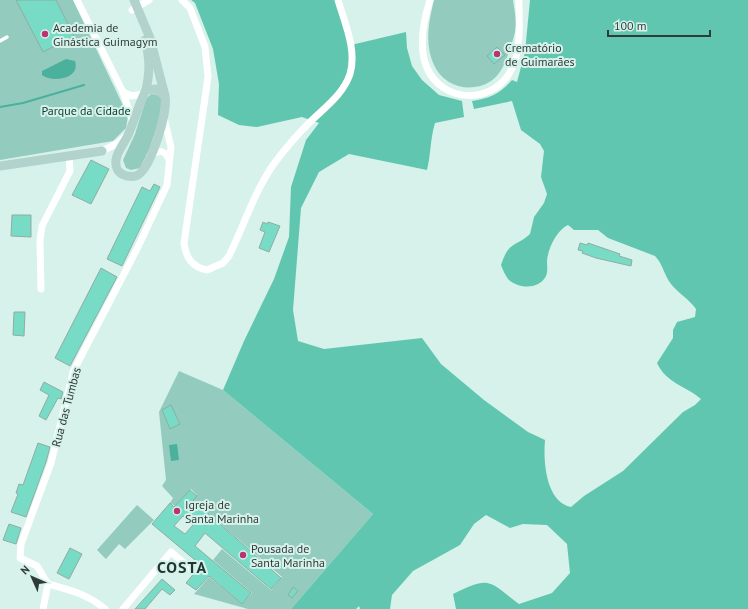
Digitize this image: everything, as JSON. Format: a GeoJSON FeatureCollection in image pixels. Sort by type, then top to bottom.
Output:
{"type":"FeatureCollection","features":[{"type":"Feature","properties":{"kind":"street"},"geometry":{"type":"LineString","coordinates":[[77,0],[123,92],[133,123]]}},
{"type":"Feature","properties":{"kind":"street"},"geometry":{"type":"LineString","coordinates":[[128,0],[135,5],[150,38],[167,104],[164,118],[143,171],[135,176],[126,176],[120,174],[116,168],[116,160],[129,134],[150,75],[150,61],[135,5]]}},
{"type":"Feature","properties":{"kind":"street"},"geometry":{"type":"LineString","coordinates":[[135,5],[150,0]]}},
{"type":"Feature","properties":{"kind":"street"},"geometry":{"type":"LineString","coordinates":[[182,0],[190,8],[205,47],[208,77],[184,243],[186,254],[192,264],[207,270],[223,263],[229,256],[256,194],[273,165],[294,138],[343,90],[353,60],[351,45],[338,0]]}},
{"type":"Feature","properties":{"kind":"street"},"geometry":{"type":"LineString","coordinates":[[430,0],[423,29],[422,42],[426,63],[435,80],[448,91],[464,96],[483,95],[499,86],[509,74],[516,54],[520,32],[519,0]]}},
{"type":"Feature","properties":{"kind":"street"},"geometry":{"type":"LineString","coordinates":[[123,92],[131,96],[156,89],[165,96]]}},
{"type":"Feature","properties":{"kind":"street"},"geometry":{"type":"LineString","coordinates":[[164,118],[171,147],[170,161]]}},
{"type":"Feature","properties":{"kind":"street"},"geometry":{"type":"LineString","coordinates":[[0,166],[102,151],[118,143],[129,134]]}},
{"type":"Feature","properties":{"kind":"street"},"geometry":{"type":"LineString","coordinates":[[102,151],[116,160]]}},
{"type":"Feature","properties":{"kind":"street"},"geometry":{"type":"LineString","coordinates":[[150,156],[157,151],[162,151],[167,154],[170,161]]}},
{"type":"Feature","properties":{"kind":"street"},"geometry":{"type":"LineString","coordinates":[[41,289],[42,226],[70,171],[69,156]]}},
{"type":"Feature","properties":{"kind":"street","name":"Rua das Tumbas"},"geometry":{"type":"LineString","coordinates":[[48,584],[37,566],[20,558],[21,544],[48,474],[73,372],[162,196],[167,185],[170,161]]}},
{"type":"Feature","properties":{"kind":"street"},"geometry":{"type":"LineString","coordinates":[[123,609],[171,552],[190,568]]}},
{"type":"Feature","properties":{"kind":"street"},"geometry":{"type":"LineString","coordinates":[[43,609],[48,584],[79,592],[95,600],[103,608]]}},
{"type":"Feature","properties":{"kind":"lane"},"geometry":{"type":"LineString","coordinates":[[0,41],[7,37]]}},
{"type":"Feature","properties":{"kind":"green space","name":"Parque da Cidade"},"geometry":{"type":"Polygon","coordinates":[[[0,0],[73,0],[128,116],[126,128],[113,141],[0,160],[0,0]]]}},
{"type":"Feature","properties":{"kind":"green space"},"geometry":{"type":"Polygon","coordinates":[[[434,0],[513,0],[516,24],[514,38],[503,68],[491,81],[475,87],[459,86],[444,79],[438,73],[431,57],[428,41],[430,16],[434,0]]]}},
{"type":"Feature","properties":{"kind":"green space"},"geometry":{"type":"Polygon","coordinates":[[[151,94],[160,95],[164,106],[149,150],[140,168],[131,170],[126,168],[123,160],[135,134],[146,99],[151,94]]]}},
{"type":"Feature","properties":{"kind":"green space"},"geometry":{"type":"Polygon","coordinates":[[[179,371],[223,390],[373,514],[291,609],[248,609],[194,594],[209,577],[242,604],[252,593],[213,560],[222,549],[271,590],[282,577],[193,500],[197,495],[191,489],[175,506],[170,503],[173,498],[162,486],[166,480],[159,412],[179,371]]]}},
{"type":"Feature","properties":{"kind":"green space"},"geometry":{"type":"Polygon","coordinates":[[[137,505],[154,520],[125,549],[119,544],[106,559],[97,550],[137,505]]]}},
{"type":"Feature","properties":{"kind":"shaded area"},"geometry":{"type":"Polygon","coordinates":[[[191,0],[336,0],[351,45],[406,32],[407,48],[412,66],[422,80],[439,95],[462,101],[464,117],[435,123],[427,170],[349,154],[319,172],[301,208],[293,310],[298,341],[324,349],[422,338],[441,364],[484,400],[528,432],[545,440],[546,470],[551,489],[556,498],[563,504],[571,507],[584,496],[623,471],[683,412],[695,405],[701,399],[671,380],[661,370],[657,363],[673,338],[673,330],[677,322],[695,317],[696,309],[671,284],[660,262],[655,256],[608,238],[598,230],[574,230],[568,225],[560,231],[551,245],[547,261],[547,274],[543,281],[534,286],[523,286],[517,285],[508,279],[501,265],[504,257],[509,248],[530,234],[534,217],[544,203],[547,194],[541,177],[544,151],[540,144],[521,130],[512,101],[474,109],[472,101],[484,99],[494,95],[512,80],[517,82],[525,52],[530,0],[748,0],[748,609],[456,609],[453,594],[465,588],[482,583],[488,583],[501,590],[519,604],[552,593],[570,573],[567,544],[547,525],[523,524],[510,528],[486,515],[474,524],[460,545],[413,571],[392,595],[390,609],[360,609],[359,606],[356,609],[291,609],[373,514],[223,390],[244,341],[274,279],[289,237],[291,187],[306,140],[319,123],[302,117],[257,127],[239,125],[218,115],[219,84],[213,49],[195,3],[191,0]]]}},
{"type":"Feature","properties":{"kind":"shaded area"},"geometry":{"type":"Polygon","coordinates":[[[66,59],[75,61],[76,67],[74,72],[70,75],[64,78],[52,79],[42,75],[42,71],[66,59]]]}},
{"type":"Feature","properties":{"kind":"shaded area"},"geometry":{"type":"Polygon","coordinates":[[[177,444],[179,460],[171,461],[169,445],[177,444]]]}},
{"type":"Feature","properties":{"kind":"building"},"geometry":{"type":"Polygon","coordinates":[[[16,0],[56,0],[74,36],[43,52],[16,0]]]}},
{"type":"Feature","properties":{"kind":"building","name":"Crematório de Guimarães"},"geometry":{"type":"Polygon","coordinates":[[[497,47],[505,55],[494,64],[487,56],[497,47]]]}},
{"type":"Feature","properties":{"kind":"building"},"geometry":{"type":"Polygon","coordinates":[[[91,160],[109,169],[91,204],[72,195],[91,160]]]}},
{"type":"Feature","properties":{"kind":"building"},"geometry":{"type":"Polygon","coordinates":[[[154,184],[160,187],[122,266],[107,259],[142,187],[150,191],[154,184]]]}},
{"type":"Feature","properties":{"kind":"building"},"geometry":{"type":"Polygon","coordinates":[[[12,215],[31,215],[31,237],[11,236],[12,215]]]}},
{"type":"Feature","properties":{"kind":"building"},"geometry":{"type":"Polygon","coordinates":[[[263,222],[280,226],[269,252],[259,248],[265,232],[260,230],[263,222]]]}},
{"type":"Feature","properties":{"kind":"building"},"geometry":{"type":"Polygon","coordinates":[[[580,243],[587,245],[588,243],[620,254],[619,256],[632,260],[631,266],[596,258],[582,253],[583,251],[578,250],[580,243]]]}},
{"type":"Feature","properties":{"kind":"building"},"geometry":{"type":"Polygon","coordinates":[[[101,268],[117,277],[70,366],[55,358],[101,268]]]}},
{"type":"Feature","properties":{"kind":"building"},"geometry":{"type":"Polygon","coordinates":[[[14,312],[25,312],[24,336],[13,335],[14,312]]]}},
{"type":"Feature","properties":{"kind":"building"},"geometry":{"type":"Polygon","coordinates":[[[44,382],[63,392],[61,399],[58,398],[46,420],[39,416],[49,395],[40,390],[44,382]]]}},
{"type":"Feature","properties":{"kind":"building"},"geometry":{"type":"Polygon","coordinates":[[[171,405],[180,424],[170,429],[162,410],[171,405]]]}},
{"type":"Feature","properties":{"kind":"building"},"geometry":{"type":"Polygon","coordinates":[[[38,443],[50,447],[26,517],[11,512],[18,494],[16,493],[19,484],[23,485],[38,443]]]}},
{"type":"Feature","properties":{"kind":"building","name":"Pousada de Santa Marinha"},"geometry":{"type":"Polygon","coordinates":[[[190,490],[197,496],[193,500],[281,578],[271,589],[205,533],[195,546],[251,593],[242,604],[209,576],[196,590],[186,583],[201,565],[152,524],[170,503],[174,507],[190,490]],[[183,516],[174,526],[185,534],[193,525],[183,516]]]}},
{"type":"Feature","properties":{"kind":"building"},"geometry":{"type":"Polygon","coordinates":[[[9,524],[21,528],[16,544],[3,540],[9,524]]]}},
{"type":"Feature","properties":{"kind":"building"},"geometry":{"type":"Polygon","coordinates":[[[70,548],[82,554],[69,579],[57,573],[70,548]]]}},
{"type":"Feature","properties":{"kind":"building"},"geometry":{"type":"Polygon","coordinates":[[[162,579],[175,590],[170,595],[162,589],[145,609],[135,609],[162,579]]]}},
{"type":"Feature","properties":{"kind":"building"},"geometry":{"type":"Polygon","coordinates":[[[293,587],[298,591],[292,598],[288,595],[293,587]]]}},
{"type":"Feature","properties":{"kind":"waterway"},"geometry":{"type":"LineString","coordinates":[[0,107],[23,103],[84,85]]}},
{"type":"Feature","properties":{"kind":"place","name":"Academia de Ginástica Guimagym"},"geometry":{"type":"Point","coordinates":[45,34]}},
{"type":"Feature","properties":{"kind":"place","name":"Crematório de Guimarães"},"geometry":{"type":"Point","coordinates":[497,54]}},
{"type":"Feature","properties":{"kind":"place","name":"Igreja de Santa Marinha"},"geometry":{"type":"Point","coordinates":[177,511]}},
{"type":"Feature","properties":{"kind":"place","name":"Pousada de Santa Marinha"},"geometry":{"type":"Point","coordinates":[243,555]}},
{"type":"Feature","properties":{"kind":"district","name":"COSTA"},"geometry":{"type":"Point","coordinates":[182,567]}}]}
